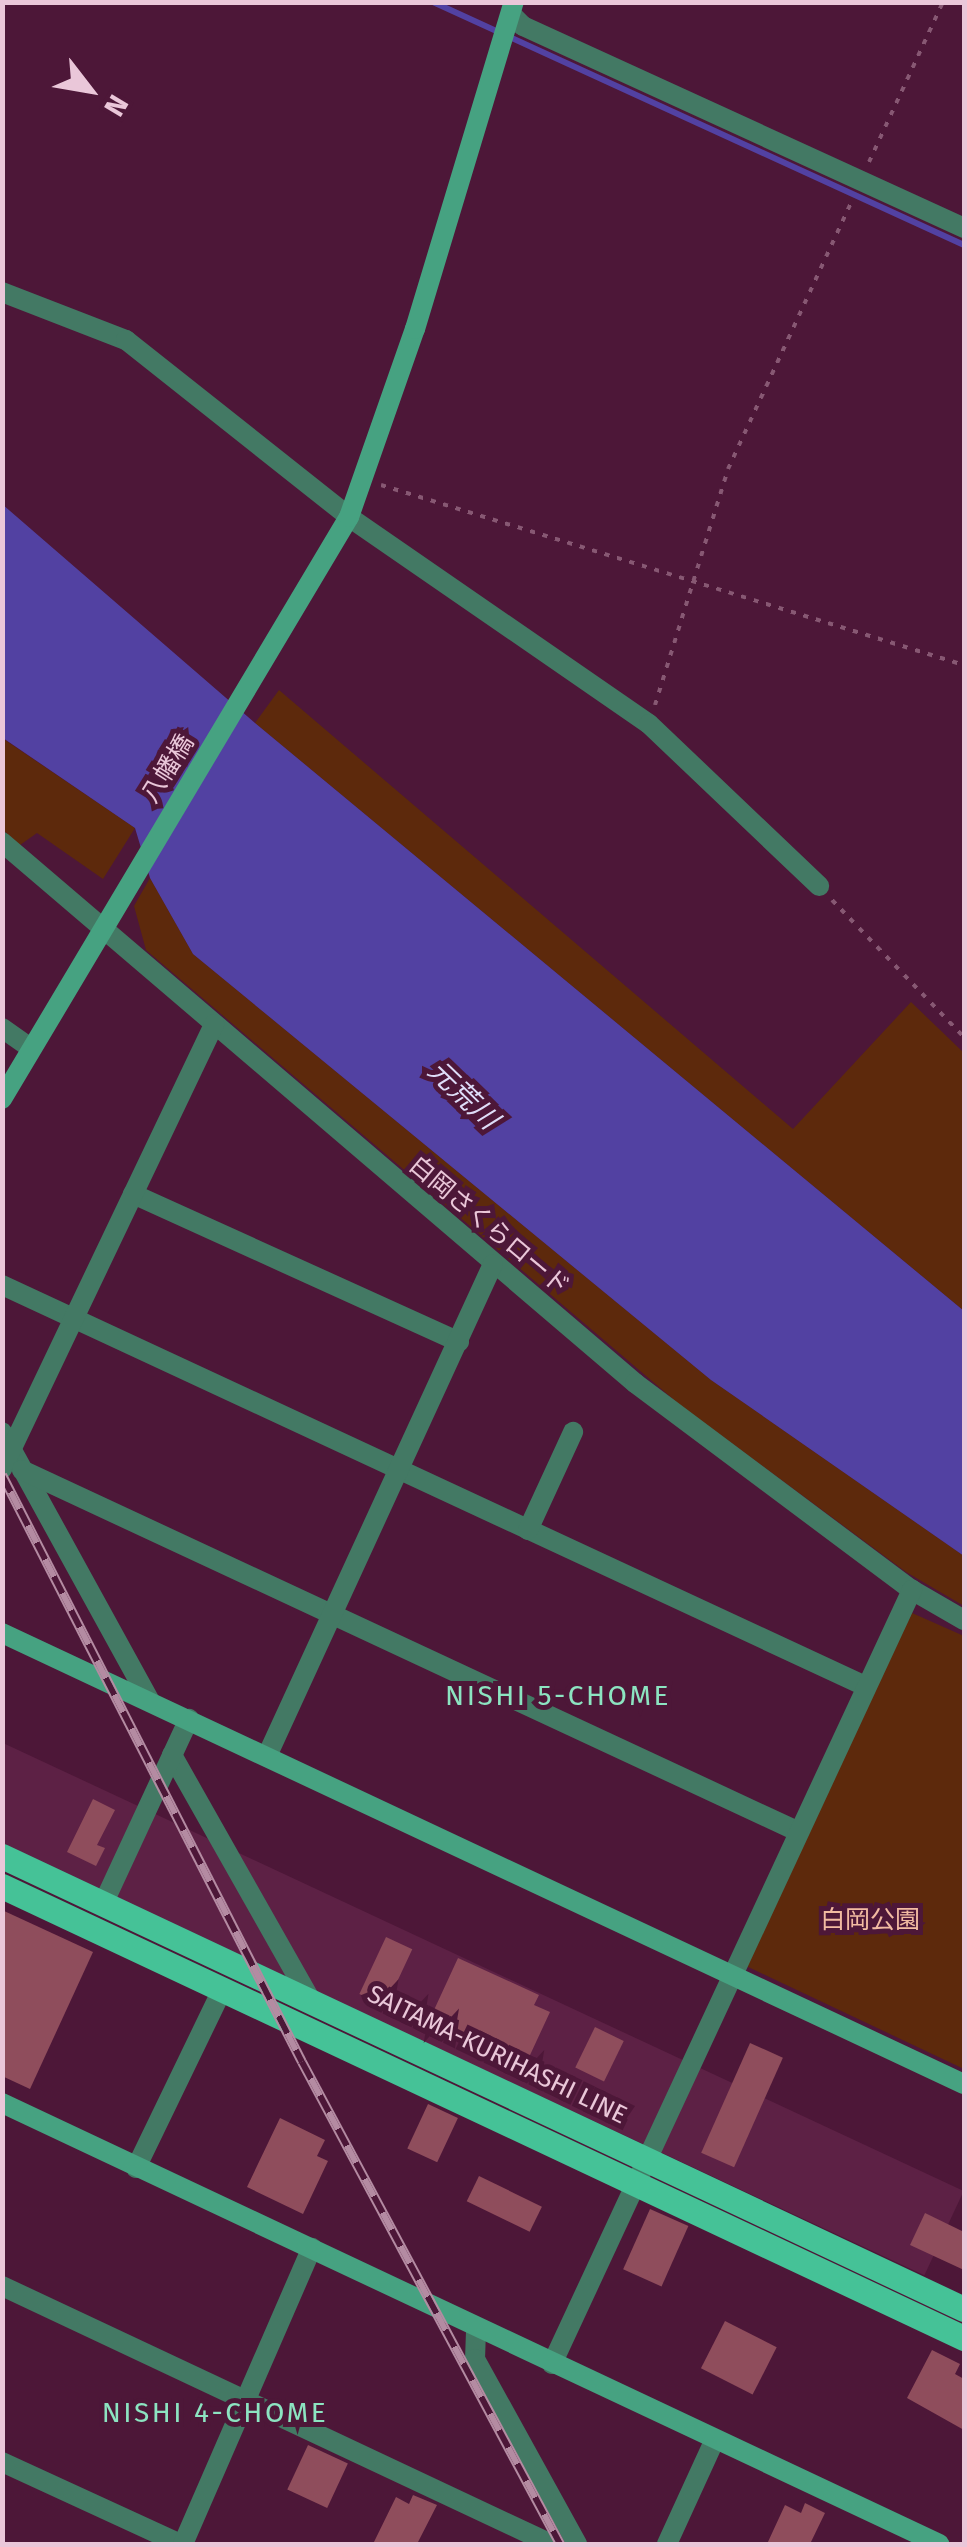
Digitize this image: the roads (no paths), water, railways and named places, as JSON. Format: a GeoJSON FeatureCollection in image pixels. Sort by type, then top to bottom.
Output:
{"type":"FeatureCollection","features":[{"type":"Feature","properties":{"kind":"main road","name":"SAITAMA-KURIHASHI LINE"},"geometry":{"type":"LineString","coordinates":[[2,1856],[309,1997],[964,2338]]}},
{"type":"Feature","properties":{"kind":"main road","name":"SAITAMA-KURIHASHI LINE"},"geometry":{"type":"LineString","coordinates":[[2,1886],[644,2174],[964,2310]]}},
{"type":"Feature","properties":{"kind":"street"},"geometry":{"type":"LineString","coordinates":[[507,6],[523,26],[964,228]]}},
{"type":"Feature","properties":{"kind":"street","name":"八幡橋"},"geometry":{"type":"LineString","coordinates":[[2,1098],[100,925],[349,516],[415,330],[507,6]]}},
{"type":"Feature","properties":{"kind":"street"},"geometry":{"type":"LineString","coordinates":[[2,292],[126,340],[349,516],[649,724],[818,886]]}},
{"type":"Feature","properties":{"kind":"street","name":"白岡さくらロード"},"geometry":{"type":"LineString","coordinates":[[2,842],[635,1383],[912,1590],[964,1620]]}},
{"type":"Feature","properties":{"kind":"street"},"geometry":{"type":"LineString","coordinates":[[10,1455],[214,1024]]}},
{"type":"Feature","properties":{"kind":"street"},"geometry":{"type":"LineString","coordinates":[[2,1028],[31,1048]]}},
{"type":"Feature","properties":{"kind":"street"},"geometry":{"type":"LineString","coordinates":[[133,1194],[458,1342]]}},
{"type":"Feature","properties":{"kind":"street"},"geometry":{"type":"LineString","coordinates":[[266,1756],[494,1264]]}},
{"type":"Feature","properties":{"kind":"street"},"geometry":{"type":"LineString","coordinates":[[2,1286],[865,1686]]}},
{"type":"Feature","properties":{"kind":"street"},"geometry":{"type":"LineString","coordinates":[[528,1530],[573,1432]]}},
{"type":"Feature","properties":{"kind":"street"},"geometry":{"type":"LineString","coordinates":[[10,1455],[330,1616],[799,1832]]}},
{"type":"Feature","properties":{"kind":"street"},"geometry":{"type":"LineString","coordinates":[[10,1455],[150,1701]]}},
{"type":"Feature","properties":{"kind":"street"},"geometry":{"type":"LineString","coordinates":[[552,2364],[644,2174],[730,1978],[912,1590]]}},
{"type":"Feature","properties":{"kind":"street"},"geometry":{"type":"LineString","coordinates":[[2,1632],[730,1978],[964,2084]]}},
{"type":"Feature","properties":{"kind":"street"},"geometry":{"type":"LineString","coordinates":[[104,1902],[188,1719]]}},
{"type":"Feature","properties":{"kind":"street"},"geometry":{"type":"LineString","coordinates":[[172,1755],[309,1997]]}},
{"type":"Feature","properties":{"kind":"street"},"geometry":{"type":"LineString","coordinates":[[136,2168],[224,1988]]}},
{"type":"Feature","properties":{"kind":"street"},"geometry":{"type":"LineString","coordinates":[[2,2103],[312,2248],[476,2331],[939,2544]]}},
{"type":"Feature","properties":{"kind":"street"},"geometry":{"type":"LineString","coordinates":[[2,2462],[182,2544],[312,2248]]}},
{"type":"Feature","properties":{"kind":"street"},"geometry":{"type":"LineString","coordinates":[[2,2286],[248,2396],[551,2544]]}},
{"type":"Feature","properties":{"kind":"street"},"geometry":{"type":"LineString","coordinates":[[476,2331],[475,2359],[577,2544]]}},
{"type":"Feature","properties":{"kind":"street"},"geometry":{"type":"LineString","coordinates":[[667,2544],[715,2439]]}},
{"type":"Feature","properties":{"kind":"water","name":"元荒川"},"geometry":{"type":"Polygon","coordinates":[[[2,504],[255,723],[964,1311],[964,1556],[711,1380],[193,954],[150,878],[135,828],[3,738],[2,504]]]}},
{"type":"Feature","properties":{"kind":"waterway"},"geometry":{"type":"LineString","coordinates":[[433,2],[964,245]]}},
{"type":"Feature","properties":{"kind":"railway"},"geometry":{"type":"LineString","coordinates":[[2,1475],[302,2062],[560,2544]]}},
{"type":"Feature","properties":{"kind":"district","name":"NISHI 5-CHOME"},"geometry":{"type":"Point","coordinates":[558,1696]}},
{"type":"Feature","properties":{"kind":"district","name":"NISHI 4-CHOME"},"geometry":{"type":"Point","coordinates":[215,2413]}},
{"type":"Feature","properties":{"kind":"park label","name":"白岡公園"},"geometry":{"type":"Point","coordinates":[870,1920]}}]}
